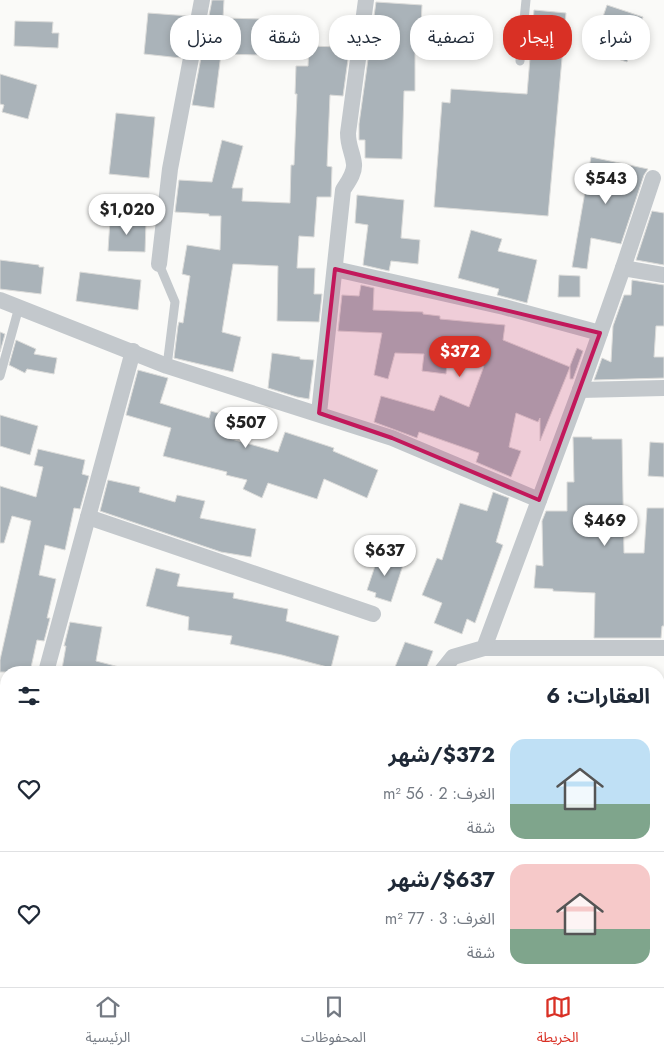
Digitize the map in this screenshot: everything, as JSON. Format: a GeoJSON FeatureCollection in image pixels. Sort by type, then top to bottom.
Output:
{"type":"FeatureCollection","features":[{"type":"Feature","properties":{"kind":"street"},"geometry":{"type":"LineString","coordinates":[[159,264],[170,168],[202,0]]}},
{"type":"Feature","properties":{"kind":"street"},"geometry":{"type":"LineString","coordinates":[[319,413],[343,190],[352,175],[354,165],[348,144],[348,133],[366,0]]}},
{"type":"Feature","properties":{"kind":"street"},"geometry":{"type":"LineString","coordinates":[[484,648],[580,390],[652,178]]}},
{"type":"Feature","properties":{"kind":"street"},"geometry":{"type":"LineString","coordinates":[[623,268],[664,274]]}},
{"type":"Feature","properties":{"kind":"street"},"geometry":{"type":"LineString","coordinates":[[335,269],[504,307],[600,333]]}},
{"type":"Feature","properties":{"kind":"street"},"geometry":{"type":"LineString","coordinates":[[0,300],[167,366],[319,413],[392,438],[539,500]]}},
{"type":"Feature","properties":{"kind":"street"},"geometry":{"type":"LineString","coordinates":[[48,666],[133,351]]}},
{"type":"Feature","properties":{"kind":"street"},"geometry":{"type":"LineString","coordinates":[[580,390],[664,388]]}},
{"type":"Feature","properties":{"kind":"street"},"geometry":{"type":"LineString","coordinates":[[88,517],[373,614]]}},
{"type":"Feature","properties":{"kind":"street"},"geometry":{"type":"LineString","coordinates":[[446,666],[454,656],[484,648],[664,648]]}},
{"type":"Feature","properties":{"kind":"lane"},"geometry":{"type":"LineString","coordinates":[[520,61],[526,0]]}},
{"type":"Feature","properties":{"kind":"lane"},"geometry":{"type":"LineString","coordinates":[[159,264],[174,302],[167,366]]}},
{"type":"Feature","properties":{"kind":"lane"},"geometry":{"type":"LineString","coordinates":[[0,376],[18,307]]}},
{"type":"Feature","properties":{"kind":"highlighted area"},"geometry":{"type":"Polygon","coordinates":[[[335,269],[600,333],[539,500],[392,438],[319,413],[335,269]]]}},
{"type":"Feature","properties":{"kind":"building"},"geometry":{"type":"Polygon","coordinates":[[[212,0],[224,0],[223,15],[209,15],[212,0]]]}},
{"type":"Feature","properties":{"kind":"building"},"geometry":{"type":"Polygon","coordinates":[[[376,2],[422,5],[422,15],[410,15],[410,60],[415,60],[415,91],[404,91],[402,159],[365,158],[365,140],[359,140],[359,124],[368,60],[400,60],[400,15],[374,15],[376,2]]]}},
{"type":"Feature","properties":{"kind":"building"},"geometry":{"type":"Polygon","coordinates":[[[607,5],[637,15],[604,15],[607,5]]]}},
{"type":"Feature","properties":{"kind":"building"},"geometry":{"type":"Polygon","coordinates":[[[534,10],[566,13],[566,15],[534,15],[534,10]]]}},
{"type":"Feature","properties":{"kind":"building"},"geometry":{"type":"Polygon","coordinates":[[[148,13],[175,15],[170,15],[170,57],[144,54],[148,13]]]}},
{"type":"Feature","properties":{"kind":"building"},"geometry":{"type":"Polygon","coordinates":[[[241,18],[251,19],[251,55],[241,55],[241,18]]]}},
{"type":"Feature","properties":{"kind":"building"},"geometry":{"type":"Polygon","coordinates":[[[15,21],[53,22],[52,33],[59,33],[58,48],[14,46],[15,21]]]}},
{"type":"Feature","properties":{"kind":"building"},"geometry":{"type":"Polygon","coordinates":[[[319,46],[329,47],[329,60],[348,60],[343,96],[330,95],[327,166],[332,167],[331,197],[317,197],[314,237],[299,236],[297,268],[315,268],[314,294],[322,294],[319,322],[277,321],[278,266],[233,264],[222,332],[241,337],[233,372],[174,358],[178,326],[179,322],[183,323],[190,276],[182,274],[187,245],[220,250],[221,216],[175,212],[179,180],[212,182],[222,140],[243,146],[232,188],[243,188],[242,201],[290,203],[291,165],[294,165],[297,94],[295,94],[296,66],[308,66],[308,60],[319,60],[319,46]]]}},
{"type":"Feature","properties":{"kind":"building"},"geometry":{"type":"Polygon","coordinates":[[[201,60],[220,60],[214,108],[192,105],[201,60]]]}},
{"type":"Feature","properties":{"kind":"building"},"geometry":{"type":"Polygon","coordinates":[[[530,60],[562,60],[548,216],[434,207],[442,102],[450,103],[451,89],[527,94],[530,60]]]}},
{"type":"Feature","properties":{"kind":"building"},"geometry":{"type":"Polygon","coordinates":[[[0,74],[37,85],[28,119],[2,112],[4,105],[0,104],[0,74]]]}},
{"type":"Feature","properties":{"kind":"building"},"geometry":{"type":"Polygon","coordinates":[[[116,113],[155,117],[149,178],[109,174],[116,113]]]}},
{"type":"Feature","properties":{"kind":"building"},"geometry":{"type":"Polygon","coordinates":[[[591,157],[648,169],[644,175],[621,244],[591,238],[587,269],[572,267],[591,157]]]}},
{"type":"Feature","properties":{"kind":"building"},"geometry":{"type":"Polygon","coordinates":[[[357,195],[404,200],[401,238],[420,240],[418,264],[391,261],[389,271],[363,265],[368,225],[355,223],[357,195]]]}},
{"type":"Feature","properties":{"kind":"building"},"geometry":{"type":"Polygon","coordinates":[[[652,211],[664,213],[664,265],[636,260],[652,211]]]}},
{"type":"Feature","properties":{"kind":"building"},"geometry":{"type":"Polygon","coordinates":[[[110,220],[146,222],[145,252],[108,251],[110,220]]]}},
{"type":"Feature","properties":{"kind":"building"},"geometry":{"type":"Polygon","coordinates":[[[471,230],[502,239],[498,251],[537,260],[527,303],[497,295],[499,289],[458,278],[471,230]]]}},
{"type":"Feature","properties":{"kind":"building"},"geometry":{"type":"Polygon","coordinates":[[[0,260],[44,267],[41,294],[0,289],[0,260]]]}},
{"type":"Feature","properties":{"kind":"building"},"geometry":{"type":"Polygon","coordinates":[[[80,272],[141,280],[138,310],[76,301],[80,272]]]}},
{"type":"Feature","properties":{"kind":"building"},"geometry":{"type":"Polygon","coordinates":[[[559,275],[580,276],[580,297],[558,297],[559,275]]]}},
{"type":"Feature","properties":{"kind":"building"},"geometry":{"type":"Polygon","coordinates":[[[632,280],[664,285],[664,326],[656,326],[654,357],[664,357],[664,378],[594,380],[602,358],[611,362],[613,326],[624,295],[631,295],[632,280]]]}},
{"type":"Feature","properties":{"kind":"building"},"geometry":{"type":"Polygon","coordinates":[[[361,285],[374,288],[373,310],[423,312],[423,314],[440,316],[440,319],[505,325],[503,340],[570,367],[540,441],[540,418],[538,422],[516,413],[509,447],[521,451],[511,477],[476,462],[479,453],[419,432],[417,438],[374,422],[381,396],[434,411],[440,395],[469,407],[484,366],[447,363],[446,374],[422,371],[424,354],[395,353],[388,379],[374,375],[382,333],[338,331],[342,295],[359,296],[361,285]]]}},
{"type":"Feature","properties":{"kind":"building"},"geometry":{"type":"Polygon","coordinates":[[[0,332],[5,334],[0,352],[0,332]]]}},
{"type":"Feature","properties":{"kind":"building"},"geometry":{"type":"Polygon","coordinates":[[[16,340],[36,349],[34,354],[57,358],[54,374],[27,369],[25,373],[9,365],[16,340]]]}},
{"type":"Feature","properties":{"kind":"building"},"geometry":{"type":"Polygon","coordinates":[[[577,348],[583,351],[573,379],[570,379],[570,366],[577,348]]]}},
{"type":"Feature","properties":{"kind":"building"},"geometry":{"type":"Polygon","coordinates":[[[272,353],[314,360],[309,399],[268,388],[272,353]]]}},
{"type":"Feature","properties":{"kind":"building"},"geometry":{"type":"Polygon","coordinates":[[[138,370],[168,378],[160,403],[209,418],[211,411],[234,418],[228,438],[278,452],[285,432],[334,448],[333,451],[378,470],[367,498],[324,479],[317,499],[268,483],[262,498],[243,489],[247,480],[226,475],[227,472],[163,456],[171,428],[126,415],[138,370]]]}},
{"type":"Feature","properties":{"kind":"building"},"geometry":{"type":"Polygon","coordinates":[[[0,415],[38,426],[30,455],[0,446],[0,415]]]}},
{"type":"Feature","properties":{"kind":"building"},"geometry":{"type":"Polygon","coordinates":[[[573,437],[622,439],[624,553],[644,553],[647,508],[664,508],[664,626],[662,626],[661,638],[594,638],[595,593],[534,588],[536,565],[543,566],[542,521],[546,511],[567,511],[567,482],[574,482],[573,437]]]}},
{"type":"Feature","properties":{"kind":"building"},"geometry":{"type":"Polygon","coordinates":[[[650,442],[664,443],[664,477],[648,476],[650,442]]]}},
{"type":"Feature","properties":{"kind":"building"},"geometry":{"type":"Polygon","coordinates":[[[38,449],[85,460],[82,474],[89,476],[80,509],[74,508],[65,550],[45,545],[39,575],[56,579],[47,618],[50,618],[44,641],[37,640],[31,666],[0,666],[31,521],[12,516],[4,543],[0,543],[0,486],[36,497],[43,467],[34,465],[38,449]]]}},
{"type":"Feature","properties":{"kind":"building"},"geometry":{"type":"Polygon","coordinates":[[[108,480],[140,487],[139,492],[175,502],[177,495],[205,501],[200,518],[256,529],[251,557],[221,552],[100,511],[108,480]]]}},
{"type":"Feature","properties":{"kind":"building"},"geometry":{"type":"Polygon","coordinates":[[[493,492],[509,498],[496,542],[503,545],[475,623],[467,619],[462,634],[434,623],[442,603],[422,595],[437,558],[442,560],[460,503],[487,511],[493,492]]]}},
{"type":"Feature","properties":{"kind":"building"},"geometry":{"type":"Polygon","coordinates":[[[379,554],[404,562],[391,602],[375,597],[376,593],[367,590],[379,554]]]}},
{"type":"Feature","properties":{"kind":"building"},"geometry":{"type":"Polygon","coordinates":[[[156,568],[180,574],[177,586],[234,593],[233,598],[288,609],[286,621],[339,636],[332,666],[323,666],[230,644],[232,636],[188,630],[189,617],[146,606],[156,568]]]}},
{"type":"Feature","properties":{"kind":"building"},"geometry":{"type":"Polygon","coordinates":[[[70,622],[102,627],[96,661],[115,666],[63,666],[66,646],[64,646],[70,622]]]}},
{"type":"Feature","properties":{"kind":"building"},"geometry":{"type":"Polygon","coordinates":[[[405,642],[433,651],[427,666],[395,666],[405,642]]]}}]}
